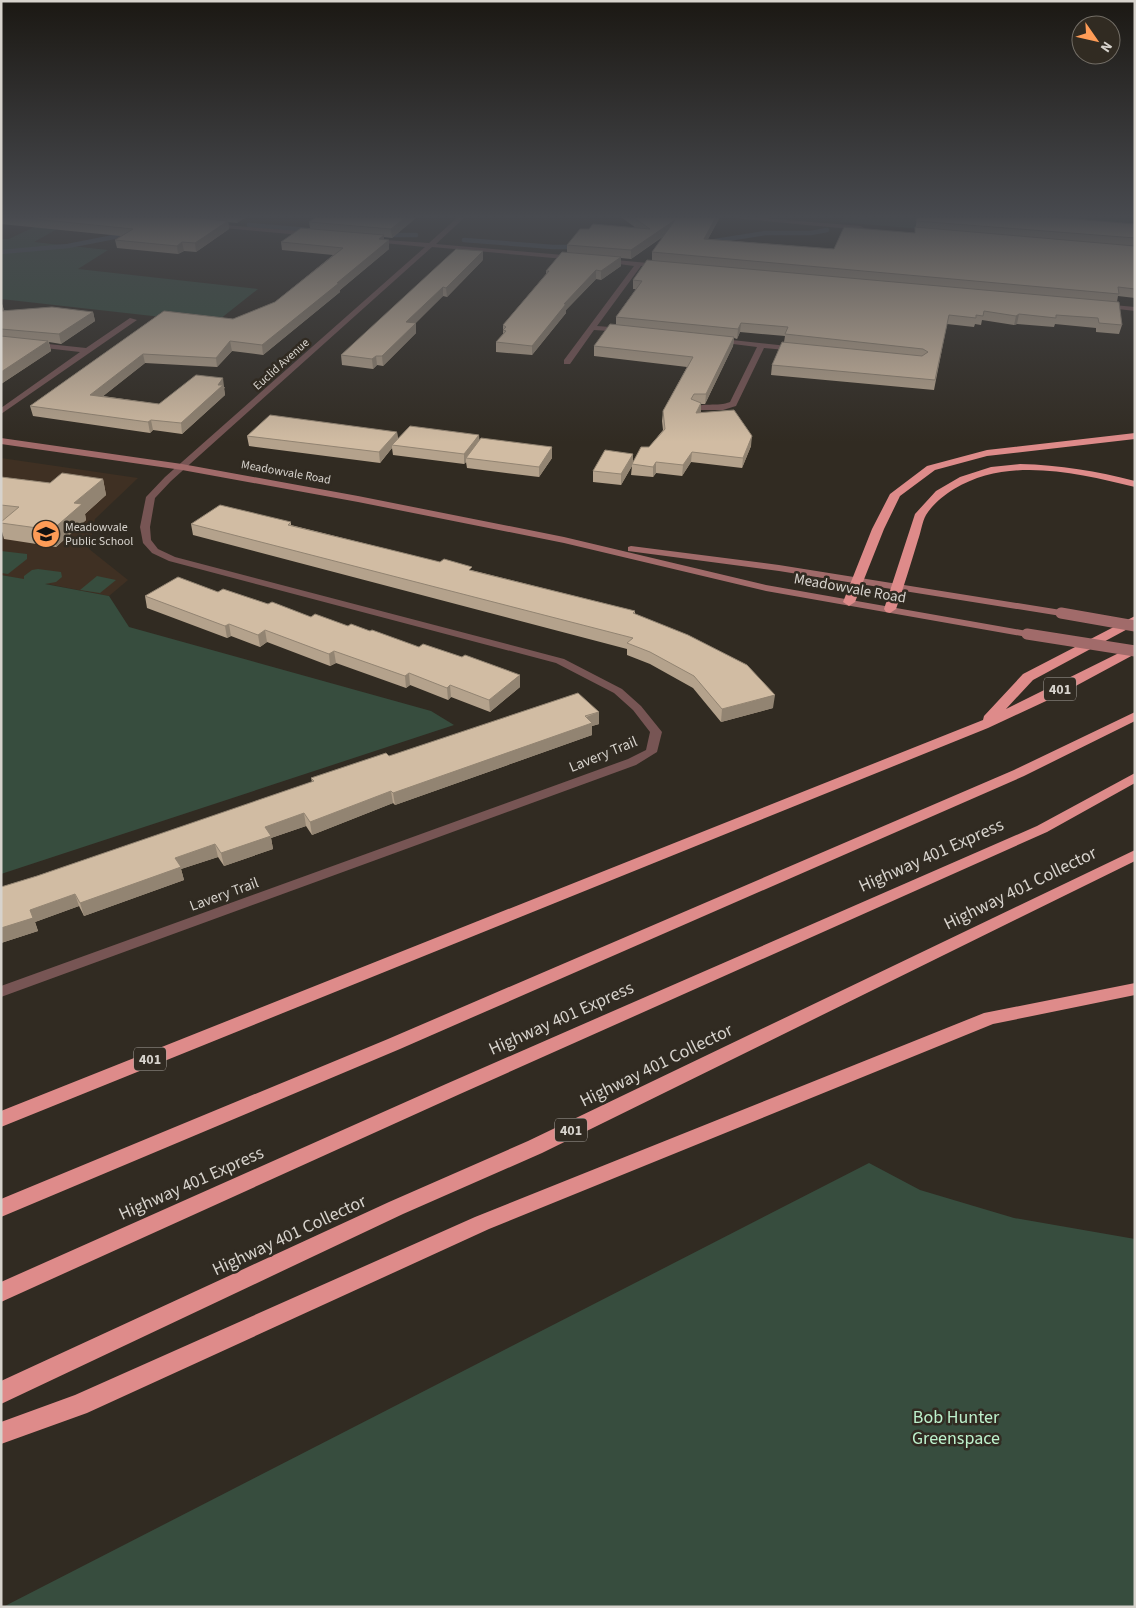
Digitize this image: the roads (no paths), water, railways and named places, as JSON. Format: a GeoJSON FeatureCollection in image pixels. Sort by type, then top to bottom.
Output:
{"type":"FeatureCollection","features":[{"type":"Feature","properties":{"kind":"highway"},"geometry":{"type":"LineString","coordinates":[[849,602],[878,529],[895,494],[931,468],[987,453],[1135,436]]}},
{"type":"Feature","properties":{"kind":"highway"},"geometry":{"type":"LineString","coordinates":[[890,609],[920,514],[929,501],[945,488],[972,474],[1040,467],[1088,472],[1135,484]]}},
{"type":"Feature","properties":{"kind":"highway"},"geometry":{"type":"LineString","coordinates":[[983,725],[1028,677],[1135,620]]}},
{"type":"Feature","properties":{"kind":"highway","name":"401"},"geometry":{"type":"LineString","coordinates":[[1,1119],[983,725],[1054,692],[1135,650]]}},
{"type":"Feature","properties":{"kind":"highway"},"geometry":{"type":"LineString","coordinates":[[1,1208],[403,1040],[1019,773],[1135,716]]}},
{"type":"Feature","properties":{"kind":"highway","name":"Highway 401 Express"},"geometry":{"type":"LineString","coordinates":[[1,1292],[453,1089],[1042,829],[1135,777]]}},
{"type":"Feature","properties":{"kind":"highway","name":"Highway 401 Collector"},"geometry":{"type":"LineString","coordinates":[[1,1394],[396,1208],[544,1143],[1135,855]]}},
{"type":"Feature","properties":{"kind":"highway"},"geometry":{"type":"LineString","coordinates":[[1,1433],[79,1405],[482,1223],[990,1018],[1135,989]]}},
{"type":"Feature","properties":{"kind":"main road","name":"Meadowvale Road"},"geometry":{"type":"LineString","coordinates":[[1,441],[182,468],[358,499],[564,540],[766,588],[1027,634],[1135,650]]}},
{"type":"Feature","properties":{"kind":"main road","name":"Meadowvale Road"},"geometry":{"type":"LineString","coordinates":[[564,540],[779,568],[1135,626]]}},
{"type":"Feature","properties":{"kind":"street","name":"Euclid Avenue"},"geometry":{"type":"LineString","coordinates":[[182,468],[378,292]]}},
{"type":"Feature","properties":{"kind":"street"},"geometry":{"type":"LineString","coordinates":[[567,362],[619,292]]}},
{"type":"Feature","properties":{"kind":"street"},"geometry":{"type":"LineString","coordinates":[[1095,305],[1135,309]]}},
{"type":"Feature","properties":{"kind":"street"},"geometry":{"type":"LineString","coordinates":[[1,412],[86,350],[133,320]]}},
{"type":"Feature","properties":{"kind":"street"},"geometry":{"type":"LineString","coordinates":[[593,328],[628,331]]}},
{"type":"Feature","properties":{"kind":"street"},"geometry":{"type":"LineString","coordinates":[[704,339],[801,349]]}},
{"type":"Feature","properties":{"kind":"street"},"geometry":{"type":"LineString","coordinates":[[1,340],[86,350]]}},
{"type":"Feature","properties":{"kind":"street"},"geometry":{"type":"LineString","coordinates":[[696,408],[723,408],[733,404],[762,345]]}},
{"type":"Feature","properties":{"kind":"street","name":"Lavery Trail"},"geometry":{"type":"LineString","coordinates":[[1,992],[632,762],[651,752],[656,732],[637,708],[618,691],[560,662],[172,559],[155,551],[146,541],[145,528],[150,502],[152,497],[182,468]]}},
{"type":"Feature","properties":{"kind":"place","name":"Meadowvale Public School"},"geometry":{"type":"Point","coordinates":[46,534]}},
{"type":"Feature","properties":{"kind":"park label","name":"Bob Hunter Greenspace"},"geometry":{"type":"Point","coordinates":[956,1427]}}]}
